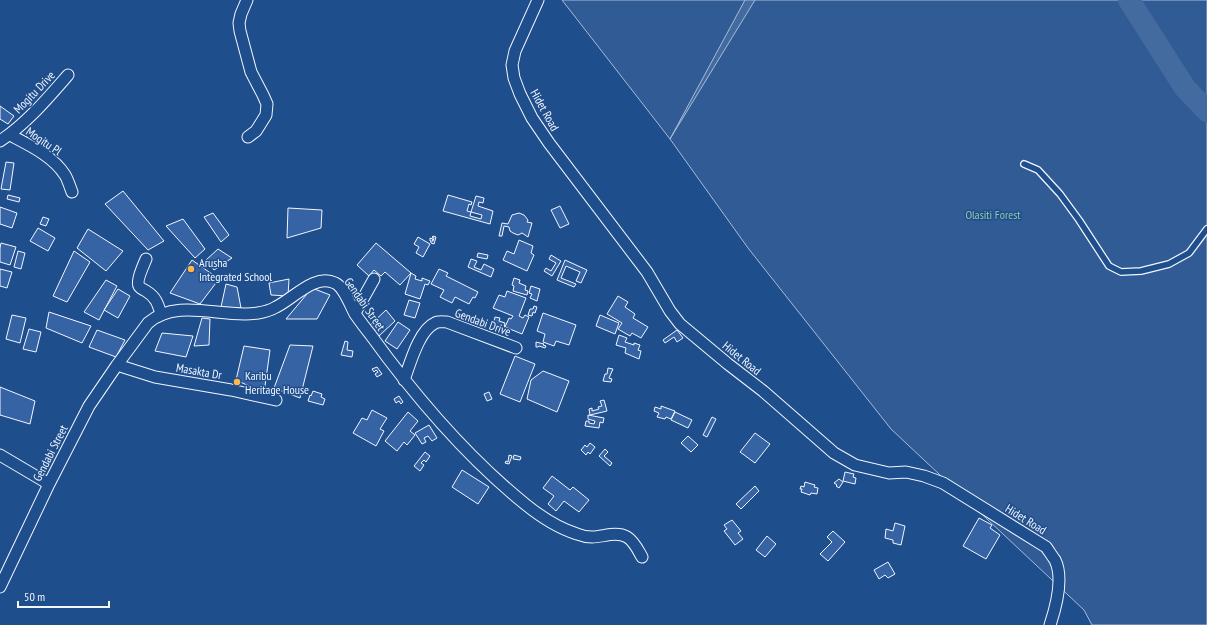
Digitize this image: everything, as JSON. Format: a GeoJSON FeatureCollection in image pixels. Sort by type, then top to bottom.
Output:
{"type":"FeatureCollection","features":[{"type":"Feature","properties":{"kind":"street"},"geometry":{"type":"LineString","coordinates":[[248,0],[241,14],[240,31],[250,72],[267,104],[266,115],[256,132],[248,137]]}},
{"type":"Feature","properties":{"kind":"street","name":"Hidet Road"},"geometry":{"type":"LineString","coordinates":[[538,0],[515,51],[512,65],[514,78],[520,94],[532,118],[549,143],[647,272],[680,324],[762,391],[834,453],[855,465],[890,473],[906,472],[924,476],[943,483],[1046,547],[1056,562],[1059,578],[1056,609],[1050,625]]}},
{"type":"Feature","properties":{"kind":"street","name":"Mogitu Drive"},"geometry":{"type":"LineString","coordinates":[[0,141],[10,135],[48,98],[68,75]]}},
{"type":"Feature","properties":{"kind":"street","name":"Mogitu Pl"},"geometry":{"type":"LineString","coordinates":[[10,135],[37,150],[59,167],[68,181],[72,192]]}},
{"type":"Feature","properties":{"kind":"street"},"geometry":{"type":"LineString","coordinates":[[146,259],[138,278],[138,285],[155,298],[159,304],[161,314]]}},
{"type":"Feature","properties":{"kind":"street"},"geometry":{"type":"LineString","coordinates":[[355,313],[374,279]]}},
{"type":"Feature","properties":{"kind":"street","name":"Gendabi Street"},"geometry":{"type":"LineString","coordinates":[[0,587],[49,484],[90,406],[117,365],[148,323],[161,314],[182,310],[252,314],[260,312],[277,307],[311,284],[320,280],[330,281],[337,284],[355,313],[404,380],[472,455],[526,505],[549,522],[577,534],[593,537],[609,535],[626,537],[632,542],[642,557]]}},
{"type":"Feature","properties":{"kind":"street","name":"Gendabi Drive"},"geometry":{"type":"LineString","coordinates":[[404,380],[422,335],[429,326],[436,322],[447,322],[516,348]]}},
{"type":"Feature","properties":{"kind":"street","name":"Masakta Dr"},"geometry":{"type":"LineString","coordinates":[[117,365],[155,376],[276,400]]}},
{"type":"Feature","properties":{"kind":"street"},"geometry":{"type":"LineString","coordinates":[[0,455],[49,484]]}},
{"type":"Feature","properties":{"kind":"lane"},"geometry":{"type":"LineString","coordinates":[[1024,164],[1038,170],[1060,194],[1109,266],[1121,272],[1142,271],[1169,264],[1189,253],[1207,229]]}},
{"type":"Feature","properties":{"kind":"shaded area","name":"Olasiti Forest"},"geometry":{"type":"Polygon","coordinates":[[[562,0],[1207,0],[1207,625],[1092,625],[1084,610],[891,429],[748,248],[670,139],[562,0]]]}},
{"type":"Feature","properties":{"kind":"shaded area"},"geometry":{"type":"Polygon","coordinates":[[[745,0],[755,0],[670,139],[745,0]]]}},
{"type":"Feature","properties":{"kind":"building"},"geometry":{"type":"Polygon","coordinates":[[[0,106],[14,116],[8,124],[0,119],[0,106]]]}},
{"type":"Feature","properties":{"kind":"building"},"geometry":{"type":"Polygon","coordinates":[[[6,162],[14,163],[10,190],[1,189],[6,162]]]}},
{"type":"Feature","properties":{"kind":"building"},"geometry":{"type":"Polygon","coordinates":[[[123,191],[164,241],[148,250],[105,204],[123,191]]]}},
{"type":"Feature","properties":{"kind":"building"},"geometry":{"type":"Polygon","coordinates":[[[8,195],[20,198],[19,202],[7,199],[8,195]]]}},
{"type":"Feature","properties":{"kind":"building"},"geometry":{"type":"Polygon","coordinates":[[[448,195],[472,202],[471,205],[469,204],[467,211],[471,212],[476,196],[484,198],[483,203],[479,202],[478,206],[493,211],[490,224],[443,211],[448,195]],[[471,212],[470,216],[481,219],[482,215],[471,212]]]}},
{"type":"Feature","properties":{"kind":"building"},"geometry":{"type":"Polygon","coordinates":[[[560,206],[569,224],[560,228],[551,210],[560,206]]]}},
{"type":"Feature","properties":{"kind":"building"},"geometry":{"type":"Polygon","coordinates":[[[0,207],[17,213],[12,228],[0,224],[0,207]]]}},
{"type":"Feature","properties":{"kind":"building"},"geometry":{"type":"Polygon","coordinates":[[[288,208],[322,210],[321,228],[287,238],[288,208]]]}},
{"type":"Feature","properties":{"kind":"building"},"geometry":{"type":"Polygon","coordinates":[[[213,213],[229,235],[221,242],[204,217],[213,213]]]}},
{"type":"Feature","properties":{"kind":"building"},"geometry":{"type":"Polygon","coordinates":[[[519,213],[524,215],[528,220],[527,222],[532,223],[528,237],[522,233],[518,235],[513,233],[510,231],[509,227],[504,226],[502,236],[499,236],[502,223],[508,224],[512,215],[519,213]]]}},
{"type":"Feature","properties":{"kind":"building"},"geometry":{"type":"Polygon","coordinates":[[[43,217],[49,219],[46,226],[40,224],[43,217]]]}},
{"type":"Feature","properties":{"kind":"building"},"geometry":{"type":"Polygon","coordinates":[[[183,219],[205,249],[195,258],[166,226],[183,219]]]}},
{"type":"Feature","properties":{"kind":"building"},"geometry":{"type":"Polygon","coordinates":[[[38,228],[55,238],[48,251],[30,241],[38,228]]]}},
{"type":"Feature","properties":{"kind":"building"},"geometry":{"type":"Polygon","coordinates":[[[88,229],[123,251],[106,271],[77,248],[88,229]]]}},
{"type":"Feature","properties":{"kind":"building"},"geometry":{"type":"Polygon","coordinates":[[[418,237],[430,244],[423,257],[416,253],[419,247],[414,244],[418,237]]]}},
{"type":"Feature","properties":{"kind":"building"},"geometry":{"type":"Polygon","coordinates":[[[432,237],[436,237],[434,244],[430,241],[430,238],[433,239],[433,241],[434,238],[432,237]]]}},
{"type":"Feature","properties":{"kind":"building"},"geometry":{"type":"Polygon","coordinates":[[[519,240],[533,246],[531,253],[534,255],[527,271],[503,260],[507,251],[514,254],[519,240]]]}},
{"type":"Feature","properties":{"kind":"building"},"geometry":{"type":"Polygon","coordinates":[[[1,243],[16,247],[10,265],[0,262],[1,243]]]}},
{"type":"Feature","properties":{"kind":"building"},"geometry":{"type":"Polygon","coordinates":[[[376,243],[411,273],[400,285],[385,272],[381,276],[374,270],[369,276],[357,265],[376,243]]]}},
{"type":"Feature","properties":{"kind":"building"},"geometry":{"type":"Polygon","coordinates":[[[218,249],[232,258],[214,270],[206,260],[218,249]]]}},
{"type":"Feature","properties":{"kind":"building"},"geometry":{"type":"Polygon","coordinates":[[[18,251],[25,253],[21,269],[14,267],[18,251]]]}},
{"type":"Feature","properties":{"kind":"building"},"geometry":{"type":"Polygon","coordinates":[[[74,251],[90,262],[67,302],[53,296],[74,251]]]}},
{"type":"Feature","properties":{"kind":"building"},"geometry":{"type":"Polygon","coordinates":[[[478,253],[488,255],[487,259],[477,257],[478,253]]]}},
{"type":"Feature","properties":{"kind":"building"},"geometry":{"type":"Polygon","coordinates":[[[551,255],[561,261],[552,276],[544,271],[546,268],[551,271],[556,263],[549,259],[551,255]]]}},
{"type":"Feature","properties":{"kind":"building"},"geometry":{"type":"Polygon","coordinates":[[[471,259],[477,261],[474,267],[481,270],[484,264],[494,269],[491,277],[468,267],[471,259]]]}},
{"type":"Feature","properties":{"kind":"building"},"geometry":{"type":"Polygon","coordinates":[[[192,260],[219,279],[200,304],[170,293],[192,260]]]}},
{"type":"Feature","properties":{"kind":"building"},"geometry":{"type":"Polygon","coordinates":[[[565,260],[587,270],[581,283],[576,281],[580,272],[566,266],[561,278],[576,284],[574,287],[557,280],[565,260]]]}},
{"type":"Feature","properties":{"kind":"building"},"geometry":{"type":"Polygon","coordinates":[[[0,269],[12,272],[7,288],[0,286],[0,269]]]}},
{"type":"Feature","properties":{"kind":"building"},"geometry":{"type":"Polygon","coordinates":[[[439,269],[448,273],[446,276],[478,292],[475,298],[473,297],[469,304],[455,297],[452,303],[440,297],[444,290],[431,284],[439,269]]]}},
{"type":"Feature","properties":{"kind":"building"},"geometry":{"type":"Polygon","coordinates":[[[411,273],[416,276],[415,279],[422,281],[422,278],[430,281],[428,285],[425,284],[420,299],[405,294],[411,273]]]}},
{"type":"Feature","properties":{"kind":"building"},"geometry":{"type":"Polygon","coordinates":[[[514,278],[520,280],[519,283],[526,286],[525,290],[528,291],[527,295],[513,291],[514,286],[512,285],[514,278]]]}},
{"type":"Feature","properties":{"kind":"building"},"geometry":{"type":"Polygon","coordinates":[[[289,279],[288,296],[271,295],[269,283],[289,279]]]}},
{"type":"Feature","properties":{"kind":"building"},"geometry":{"type":"Polygon","coordinates":[[[106,280],[117,286],[99,320],[84,312],[106,280]]]}},
{"type":"Feature","properties":{"kind":"building"},"geometry":{"type":"Polygon","coordinates":[[[226,284],[237,287],[241,308],[221,307],[226,284]]]}},
{"type":"Feature","properties":{"kind":"building"},"geometry":{"type":"Polygon","coordinates":[[[531,286],[540,289],[537,301],[530,298],[532,294],[529,293],[531,286]]]}},
{"type":"Feature","properties":{"kind":"building"},"geometry":{"type":"Polygon","coordinates":[[[312,288],[330,295],[317,319],[286,319],[312,288]]]}},
{"type":"Feature","properties":{"kind":"building"},"geometry":{"type":"Polygon","coordinates":[[[118,289],[130,296],[118,318],[104,310],[118,289]]]}},
{"type":"Feature","properties":{"kind":"building"},"geometry":{"type":"Polygon","coordinates":[[[507,291],[526,298],[519,316],[523,318],[525,315],[529,317],[522,334],[505,327],[509,318],[511,319],[513,316],[493,308],[499,295],[505,297],[507,291]]]}},
{"type":"Feature","properties":{"kind":"building"},"geometry":{"type":"Polygon","coordinates":[[[618,296],[628,302],[625,307],[635,314],[633,318],[648,327],[641,338],[632,333],[630,336],[618,329],[622,323],[607,314],[618,296]]]}},
{"type":"Feature","properties":{"kind":"building"},"geometry":{"type":"Polygon","coordinates":[[[409,300],[420,303],[415,318],[404,315],[409,300]]]}},
{"type":"Feature","properties":{"kind":"building"},"geometry":{"type":"Polygon","coordinates":[[[534,306],[537,307],[535,313],[533,312],[532,316],[528,315],[530,309],[533,309],[534,306]]]}},
{"type":"Feature","properties":{"kind":"building"},"geometry":{"type":"Polygon","coordinates":[[[386,310],[395,321],[379,336],[369,326],[386,310]]]}},
{"type":"Feature","properties":{"kind":"building"},"geometry":{"type":"Polygon","coordinates":[[[49,312],[91,326],[82,343],[46,328],[49,312]]]}},
{"type":"Feature","properties":{"kind":"building"},"geometry":{"type":"Polygon","coordinates":[[[543,313],[576,325],[569,345],[556,341],[554,346],[543,342],[545,334],[537,331],[543,313]]]}},
{"type":"Feature","properties":{"kind":"building"},"geometry":{"type":"Polygon","coordinates":[[[12,315],[26,318],[20,343],[6,339],[12,315]]]}},
{"type":"Feature","properties":{"kind":"building"},"geometry":{"type":"Polygon","coordinates":[[[600,315],[619,323],[615,334],[596,326],[600,315]]]}},
{"type":"Feature","properties":{"kind":"building"},"geometry":{"type":"Polygon","coordinates":[[[495,317],[500,318],[499,321],[505,323],[504,329],[493,326],[495,317]]]}},
{"type":"Feature","properties":{"kind":"building"},"geometry":{"type":"Polygon","coordinates":[[[202,318],[210,319],[209,345],[194,346],[202,318]]]}},
{"type":"Feature","properties":{"kind":"building"},"geometry":{"type":"Polygon","coordinates":[[[398,322],[410,330],[397,349],[385,341],[398,322]]]}},
{"type":"Feature","properties":{"kind":"building"},"geometry":{"type":"Polygon","coordinates":[[[29,329],[41,332],[36,352],[23,349],[29,329]]]}},
{"type":"Feature","properties":{"kind":"building"},"geometry":{"type":"Polygon","coordinates":[[[97,330],[125,340],[116,357],[89,347],[97,330]]]}},
{"type":"Feature","properties":{"kind":"building"},"geometry":{"type":"Polygon","coordinates":[[[677,330],[683,338],[677,342],[674,337],[665,343],[663,340],[677,330]]]}},
{"type":"Feature","properties":{"kind":"building"},"geometry":{"type":"Polygon","coordinates":[[[162,333],[193,336],[186,357],[155,351],[162,333]]]}},
{"type":"Feature","properties":{"kind":"building"},"geometry":{"type":"Polygon","coordinates":[[[619,335],[627,338],[625,342],[640,345],[638,350],[641,351],[639,359],[625,353],[626,348],[616,345],[619,335]]]}},
{"type":"Feature","properties":{"kind":"building"},"geometry":{"type":"Polygon","coordinates":[[[345,341],[348,342],[347,350],[353,351],[352,357],[341,355],[345,341]]]}},
{"type":"Feature","properties":{"kind":"building"},"geometry":{"type":"Polygon","coordinates":[[[536,342],[544,344],[543,345],[546,346],[545,348],[539,346],[536,347],[536,342]]]}},
{"type":"Feature","properties":{"kind":"building"},"geometry":{"type":"Polygon","coordinates":[[[290,345],[313,346],[300,398],[274,388],[290,345]]]}},
{"type":"Feature","properties":{"kind":"building"},"geometry":{"type":"Polygon","coordinates":[[[244,346],[270,350],[264,393],[236,380],[244,346]]]}},
{"type":"Feature","properties":{"kind":"building"},"geometry":{"type":"Polygon","coordinates":[[[515,356],[535,364],[520,402],[500,394],[515,356]]]}},
{"type":"Feature","properties":{"kind":"building"},"geometry":{"type":"Polygon","coordinates":[[[377,367],[382,374],[377,377],[375,374],[378,372],[376,370],[374,372],[372,369],[377,367]]]}},
{"type":"Feature","properties":{"kind":"building"},"geometry":{"type":"Polygon","coordinates":[[[608,368],[613,369],[609,378],[612,379],[611,382],[603,381],[605,374],[607,374],[608,368]]]}},
{"type":"Feature","properties":{"kind":"building"},"geometry":{"type":"Polygon","coordinates":[[[543,371],[569,381],[557,412],[527,399],[531,380],[543,371]]]}},
{"type":"Feature","properties":{"kind":"building"},"geometry":{"type":"Polygon","coordinates":[[[0,387],[35,401],[30,424],[0,415],[0,387]]]}},
{"type":"Feature","properties":{"kind":"building"},"geometry":{"type":"Polygon","coordinates":[[[313,391],[322,394],[321,397],[325,399],[323,405],[308,401],[313,391]]]}},
{"type":"Feature","properties":{"kind":"building"},"geometry":{"type":"Polygon","coordinates":[[[489,392],[492,399],[487,401],[484,394],[489,392]]]}},
{"type":"Feature","properties":{"kind":"building"},"geometry":{"type":"Polygon","coordinates":[[[399,396],[403,402],[401,404],[399,401],[396,403],[394,399],[399,396]]]}},
{"type":"Feature","properties":{"kind":"building"},"geometry":{"type":"Polygon","coordinates":[[[604,400],[607,411],[590,415],[589,409],[592,408],[592,411],[599,409],[598,407],[602,406],[600,401],[604,400]]]}},
{"type":"Feature","properties":{"kind":"building"},"geometry":{"type":"Polygon","coordinates":[[[661,406],[675,411],[671,419],[666,417],[665,419],[657,417],[659,413],[654,411],[655,407],[661,409],[661,406]]]}},
{"type":"Feature","properties":{"kind":"building"},"geometry":{"type":"Polygon","coordinates":[[[372,410],[387,418],[380,429],[384,431],[376,446],[353,433],[362,418],[367,420],[372,410]]]}},
{"type":"Feature","properties":{"kind":"building"},"geometry":{"type":"Polygon","coordinates":[[[408,412],[418,421],[410,431],[415,435],[407,445],[404,442],[397,451],[385,441],[408,412]]]}},
{"type":"Feature","properties":{"kind":"building"},"geometry":{"type":"Polygon","coordinates":[[[675,412],[692,420],[688,428],[671,420],[675,412]]]}},
{"type":"Feature","properties":{"kind":"building"},"geometry":{"type":"Polygon","coordinates":[[[588,415],[604,418],[603,423],[600,422],[599,428],[585,426],[586,421],[594,424],[595,421],[588,419],[588,415]]]}},
{"type":"Feature","properties":{"kind":"building"},"geometry":{"type":"Polygon","coordinates":[[[712,417],[716,419],[707,437],[703,435],[712,417]]]}},
{"type":"Feature","properties":{"kind":"building"},"geometry":{"type":"Polygon","coordinates":[[[429,425],[437,438],[432,441],[428,436],[424,438],[426,442],[422,444],[415,433],[429,425]]]}},
{"type":"Feature","properties":{"kind":"building"},"geometry":{"type":"Polygon","coordinates":[[[755,433],[770,444],[755,463],[740,452],[755,433]]]}},
{"type":"Feature","properties":{"kind":"building"},"geometry":{"type":"Polygon","coordinates":[[[688,436],[698,445],[691,452],[681,443],[688,436]]]}},
{"type":"Feature","properties":{"kind":"building"},"geometry":{"type":"Polygon","coordinates":[[[590,443],[595,447],[590,454],[588,452],[586,455],[581,450],[585,445],[587,447],[590,443]]]}},
{"type":"Feature","properties":{"kind":"building"},"geometry":{"type":"Polygon","coordinates":[[[605,449],[608,452],[604,456],[612,463],[610,466],[599,456],[605,449]]]}},
{"type":"Feature","properties":{"kind":"building"},"geometry":{"type":"Polygon","coordinates":[[[425,452],[430,456],[426,462],[424,460],[421,463],[424,465],[420,471],[414,466],[425,452]]]}},
{"type":"Feature","properties":{"kind":"building"},"geometry":{"type":"Polygon","coordinates":[[[509,455],[512,456],[509,464],[505,463],[506,461],[508,462],[509,455]]]}},
{"type":"Feature","properties":{"kind":"building"},"geometry":{"type":"Polygon","coordinates":[[[514,455],[521,457],[520,460],[513,459],[514,455]]]}},
{"type":"Feature","properties":{"kind":"building"},"geometry":{"type":"Polygon","coordinates":[[[462,470],[489,487],[478,504],[452,487],[462,470]]]}},
{"type":"Feature","properties":{"kind":"building"},"geometry":{"type":"Polygon","coordinates":[[[845,472],[854,474],[853,477],[856,478],[855,484],[843,481],[845,472]]]}},
{"type":"Feature","properties":{"kind":"building"},"geometry":{"type":"Polygon","coordinates":[[[552,476],[570,490],[573,487],[589,500],[579,512],[564,501],[556,511],[548,504],[554,496],[543,488],[552,476]]]}},
{"type":"Feature","properties":{"kind":"building"},"geometry":{"type":"Polygon","coordinates":[[[839,479],[843,482],[839,488],[834,483],[839,479]]]}},
{"type":"Feature","properties":{"kind":"building"},"geometry":{"type":"Polygon","coordinates":[[[805,482],[815,485],[814,487],[818,488],[817,494],[811,493],[810,495],[801,492],[801,486],[804,487],[805,482]]]}},
{"type":"Feature","properties":{"kind":"building"},"geometry":{"type":"Polygon","coordinates":[[[755,486],[759,491],[741,509],[736,504],[755,486]]]}},
{"type":"Feature","properties":{"kind":"building"},"geometry":{"type":"Polygon","coordinates":[[[979,518],[992,525],[990,528],[1000,535],[986,559],[963,546],[979,518]]]}},
{"type":"Feature","properties":{"kind":"building"},"geometry":{"type":"Polygon","coordinates":[[[732,520],[741,531],[738,533],[743,539],[735,545],[724,531],[727,529],[724,525],[732,520]]]}},
{"type":"Feature","properties":{"kind":"building"},"geometry":{"type":"Polygon","coordinates":[[[895,523],[905,526],[901,545],[893,543],[893,540],[885,538],[886,529],[893,531],[895,523]]]}},
{"type":"Feature","properties":{"kind":"building"},"geometry":{"type":"Polygon","coordinates":[[[833,531],[845,542],[828,561],[820,554],[832,542],[827,537],[833,531]]]}},
{"type":"Feature","properties":{"kind":"building"},"geometry":{"type":"Polygon","coordinates":[[[767,536],[776,544],[765,557],[756,550],[767,536]]]}},
{"type":"Feature","properties":{"kind":"building"},"geometry":{"type":"Polygon","coordinates":[[[888,562],[895,574],[888,578],[885,575],[879,579],[874,570],[888,562]]]}},
{"type":"Feature","properties":{"kind":"waterway"},"geometry":{"type":"LineString","coordinates":[[1129,0],[1185,88],[1207,111]]}},
{"type":"Feature","properties":{"kind":"place","name":"Arusha Integrated School"},"geometry":{"type":"Point","coordinates":[191,269]}},
{"type":"Feature","properties":{"kind":"place","name":"Karibu Heritage House"},"geometry":{"type":"Point","coordinates":[237,382]}}]}
